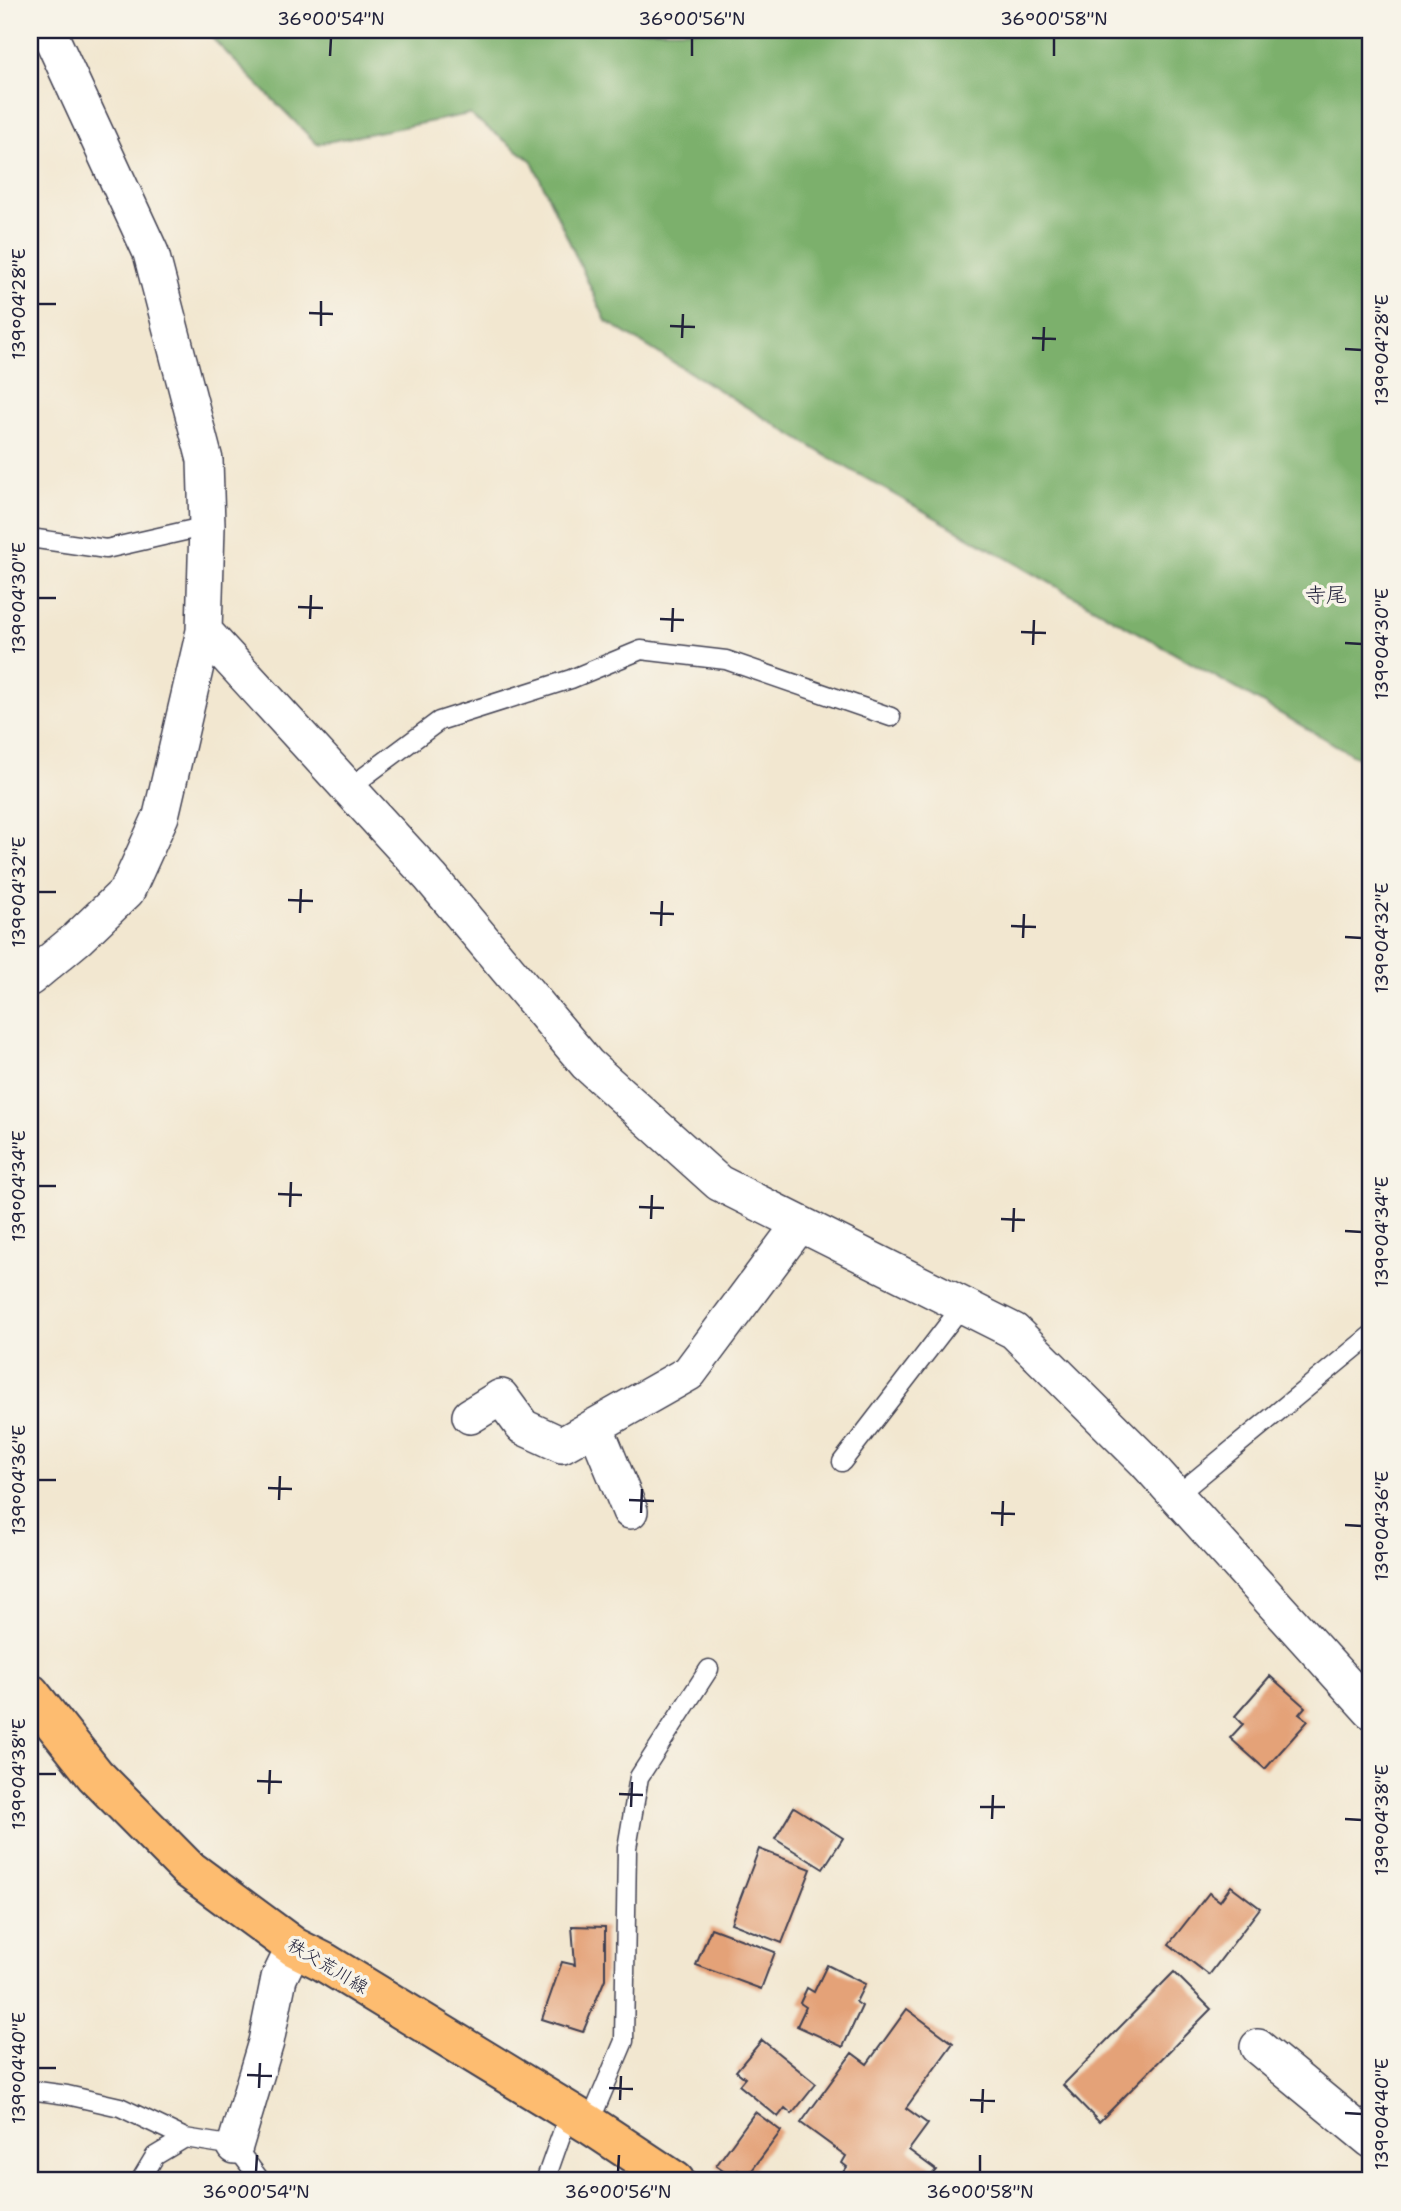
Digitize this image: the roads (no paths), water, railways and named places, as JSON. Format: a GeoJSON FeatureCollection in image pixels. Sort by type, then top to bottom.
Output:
{"type":"FeatureCollection","features":[{"type":"Feature","properties":{"kind":"main road","name":"秩父荒川線"},"geometry":{"type":"LineString","coordinates":[[30,1693],[95,1774],[187,1868],[294,1947],[324,1962],[579,2118],[675,2181]]}},
{"type":"Feature","properties":{"kind":"street"},"geometry":{"type":"LineString","coordinates":[[30,978],[78,938],[127,891],[161,816],[204,631],[207,526],[205,460],[151,253],[48,30]]}},
{"type":"Feature","properties":{"kind":"street"},"geometry":{"type":"LineString","coordinates":[[204,631],[431,878],[587,1063],[719,1183],[1014,1331],[1177,1495],[1366,1696]]}},
{"type":"Feature","properties":{"kind":"street"},"geometry":{"type":"LineString","coordinates":[[470,1416],[501,1397],[523,1427],[562,1445],[689,1374],[800,1224]]}},
{"type":"Feature","properties":{"kind":"street"},"geometry":{"type":"LineString","coordinates":[[596,1426],[630,1511]]}},
{"type":"Feature","properties":{"kind":"street"},"geometry":{"type":"LineString","coordinates":[[235,2146],[267,2042],[279,1978],[294,1947]]}},
{"type":"Feature","properties":{"kind":"street"},"geometry":{"type":"LineString","coordinates":[[1258,2048],[1371,2140]]}},
{"type":"Feature","properties":{"kind":"lane"},"geometry":{"type":"LineString","coordinates":[[30,538],[106,549],[207,526]]}},
{"type":"Feature","properties":{"kind":"lane"},"geometry":{"type":"LineString","coordinates":[[349,788],[439,721],[571,679],[641,650],[726,660],[891,717]]}},
{"type":"Feature","properties":{"kind":"lane"},"geometry":{"type":"LineString","coordinates":[[842,1462],[962,1305]]}},
{"type":"Feature","properties":{"kind":"lane"},"geometry":{"type":"LineString","coordinates":[[1177,1495],[1371,1335]]}},
{"type":"Feature","properties":{"kind":"lane"},"geometry":{"type":"LineString","coordinates":[[545,2181],[624,2041],[627,1848],[639,1777],[709,1669]]}},
{"type":"Feature","properties":{"kind":"lane"},"geometry":{"type":"LineString","coordinates":[[30,2090],[120,2107],[185,2138],[235,2146],[261,2181]]}},
{"type":"Feature","properties":{"kind":"lane"},"geometry":{"type":"LineString","coordinates":[[140,2181],[155,2156],[185,2138]]}},
{"type":"Feature","properties":{"kind":"district","name":"寺尾"},"geometry":{"type":"Point","coordinates":[1326,595]}}]}
